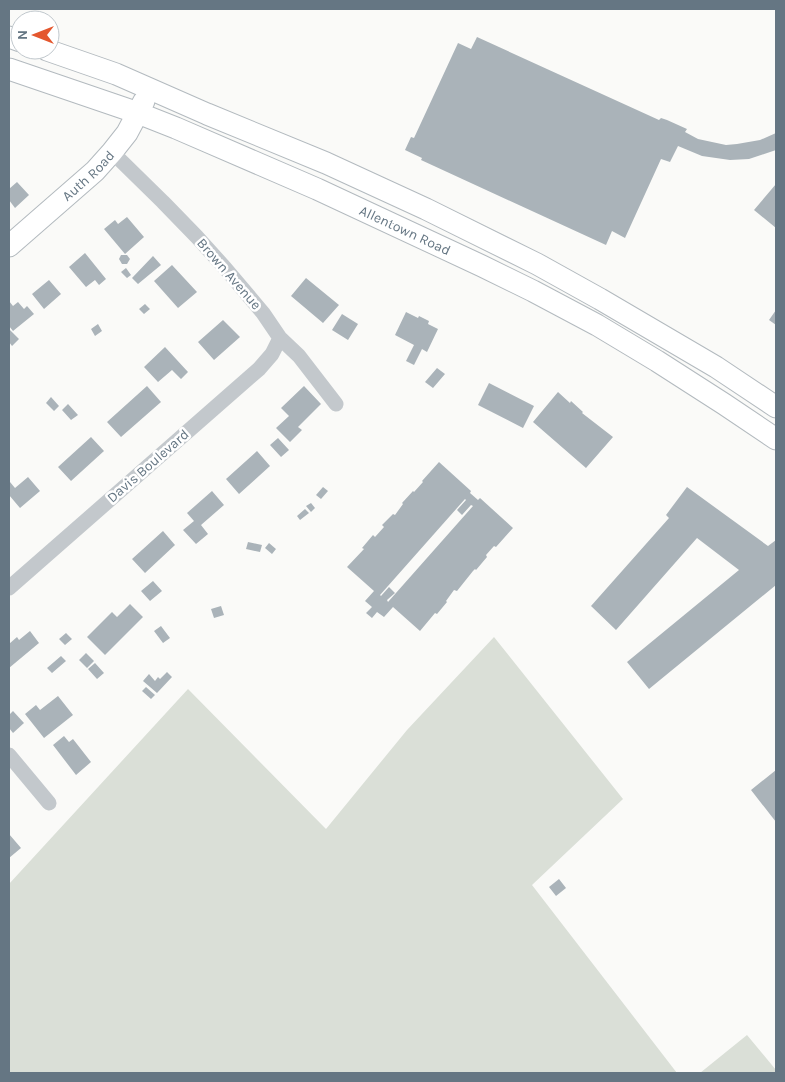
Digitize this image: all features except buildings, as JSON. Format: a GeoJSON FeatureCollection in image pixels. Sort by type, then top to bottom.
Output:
{"type":"FeatureCollection","features":[{"type":"Feature","properties":{"kind":"main road","name":"Allentown Road"},"geometry":{"type":"LineString","coordinates":[[60,55],[116,74],[326,163],[426,209],[538,264],[716,366],[776,406]]}},
{"type":"Feature","properties":{"kind":"main road","name":"Allentown Road"},"geometry":{"type":"LineString","coordinates":[[9,69],[176,128],[317,188],[419,235],[533,291],[597,326],[657,361],[776,440]]}},
{"type":"Feature","properties":{"kind":"main road","name":"Auth Road"},"geometry":{"type":"LineString","coordinates":[[9,246],[95,171],[112,152],[127,134],[149,88]]}},
{"type":"Feature","properties":{"kind":"street","name":"Brown Avenue"},"geometry":{"type":"LineString","coordinates":[[112,152],[197,237],[263,313],[280,338],[299,356],[336,404]]}},
{"type":"Feature","properties":{"kind":"street","name":"Davis Boulevard"},"geometry":{"type":"LineString","coordinates":[[9,588],[259,370],[272,354],[280,338]]}},
{"type":"Feature","properties":{"kind":"street"},"geometry":{"type":"LineString","coordinates":[[9,755],[49,803]]}},
{"type":"Feature","properties":{"kind":"shaded area"},"geometry":{"type":"Polygon","coordinates":[[[494,637],[623,799],[532,885],[677,1073],[9,1073],[9,884],[188,689],[326,829],[407,730],[494,637]]]}},
{"type":"Feature","properties":{"kind":"shaded area"},"geometry":{"type":"Polygon","coordinates":[[[747,1035],[776,1070],[776,1073],[700,1073],[747,1035]]]}}]}
